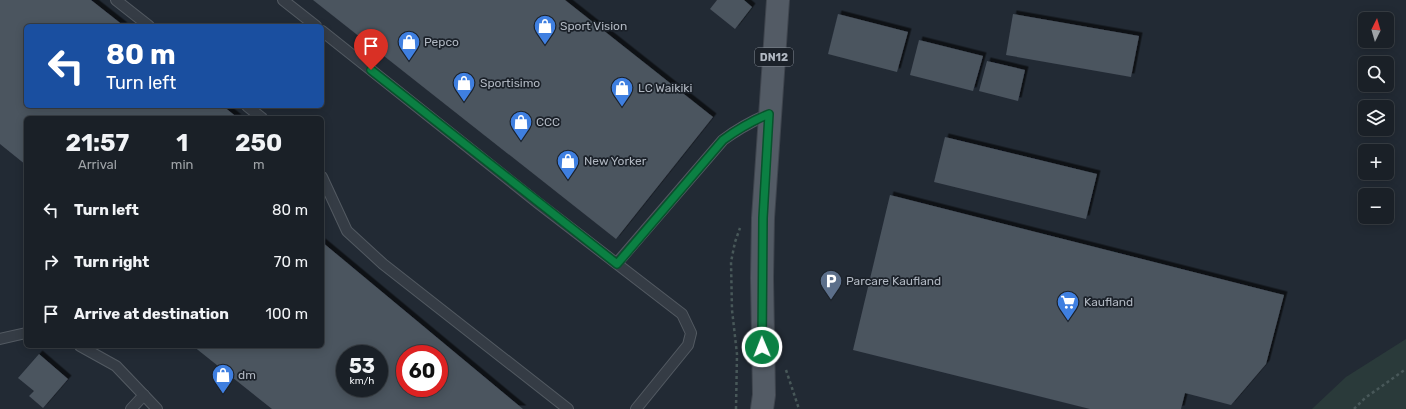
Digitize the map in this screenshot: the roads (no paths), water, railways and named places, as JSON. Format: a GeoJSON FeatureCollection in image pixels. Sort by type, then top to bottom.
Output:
{"type":"FeatureCollection","features":[{"type":"Feature","properties":{"kind":"main road","name":"DN12"},"geometry":{"type":"LineString","coordinates":[[764,404],[762,293],[763,218],[778,0]]}},
{"type":"Feature","properties":{"kind":"lane"},"geometry":{"type":"LineString","coordinates":[[116,0],[146,24]]}},
{"type":"Feature","properties":{"kind":"lane"},"geometry":{"type":"LineString","coordinates":[[283,0],[313,24]]}},
{"type":"Feature","properties":{"kind":"lane"},"geometry":{"type":"LineString","coordinates":[[324,33],[682,314],[691,332],[688,344],[636,409]]}},
{"type":"Feature","properties":{"kind":"lane"},"geometry":{"type":"LineString","coordinates":[[250,108],[260,116]]}},
{"type":"Feature","properties":{"kind":"lane"},"geometry":{"type":"LineString","coordinates":[[617,264],[723,140],[751,121],[769,114]]}},
{"type":"Feature","properties":{"kind":"lane"},"geometry":{"type":"LineString","coordinates":[[324,181],[347,231],[383,264],[568,409]]}},
{"type":"Feature","properties":{"kind":"lane"},"geometry":{"type":"LineString","coordinates":[[0,338],[24,333]]}},
{"type":"Feature","properties":{"kind":"lane"},"geometry":{"type":"LineString","coordinates":[[84,348],[116,366],[156,409]]}},
{"type":"Feature","properties":{"kind":"lane"},"geometry":{"type":"LineString","coordinates":[[131,409],[144,395]]}},
{"type":"Feature","properties":{"kind":"place","name":"Sport Vision"},"geometry":{"type":"Point","coordinates":[545,46]}},
{"type":"Feature","properties":{"kind":"place","name":"Pepco"},"geometry":{"type":"Point","coordinates":[409,62]}},
{"type":"Feature","properties":{"kind":"place","name":"Sportisimo"},"geometry":{"type":"Point","coordinates":[464,102]}},
{"type":"Feature","properties":{"kind":"place","name":"LC Waikiki"},"geometry":{"type":"Point","coordinates":[622,108]}},
{"type":"Feature","properties":{"kind":"place","name":"CCC"},"geometry":{"type":"Point","coordinates":[521,142]}},
{"type":"Feature","properties":{"kind":"place","name":"New Yorker"},"geometry":{"type":"Point","coordinates":[568,180]}},
{"type":"Feature","properties":{"kind":"place","name":"Parcare Kaufland"},"geometry":{"type":"Point","coordinates":[831,300]}},
{"type":"Feature","properties":{"kind":"place","name":"Kaufland"},"geometry":{"type":"Point","coordinates":[1068,322]}},
{"type":"Feature","properties":{"kind":"place","name":"dm"},"geometry":{"type":"Point","coordinates":[223,394]}}]}
